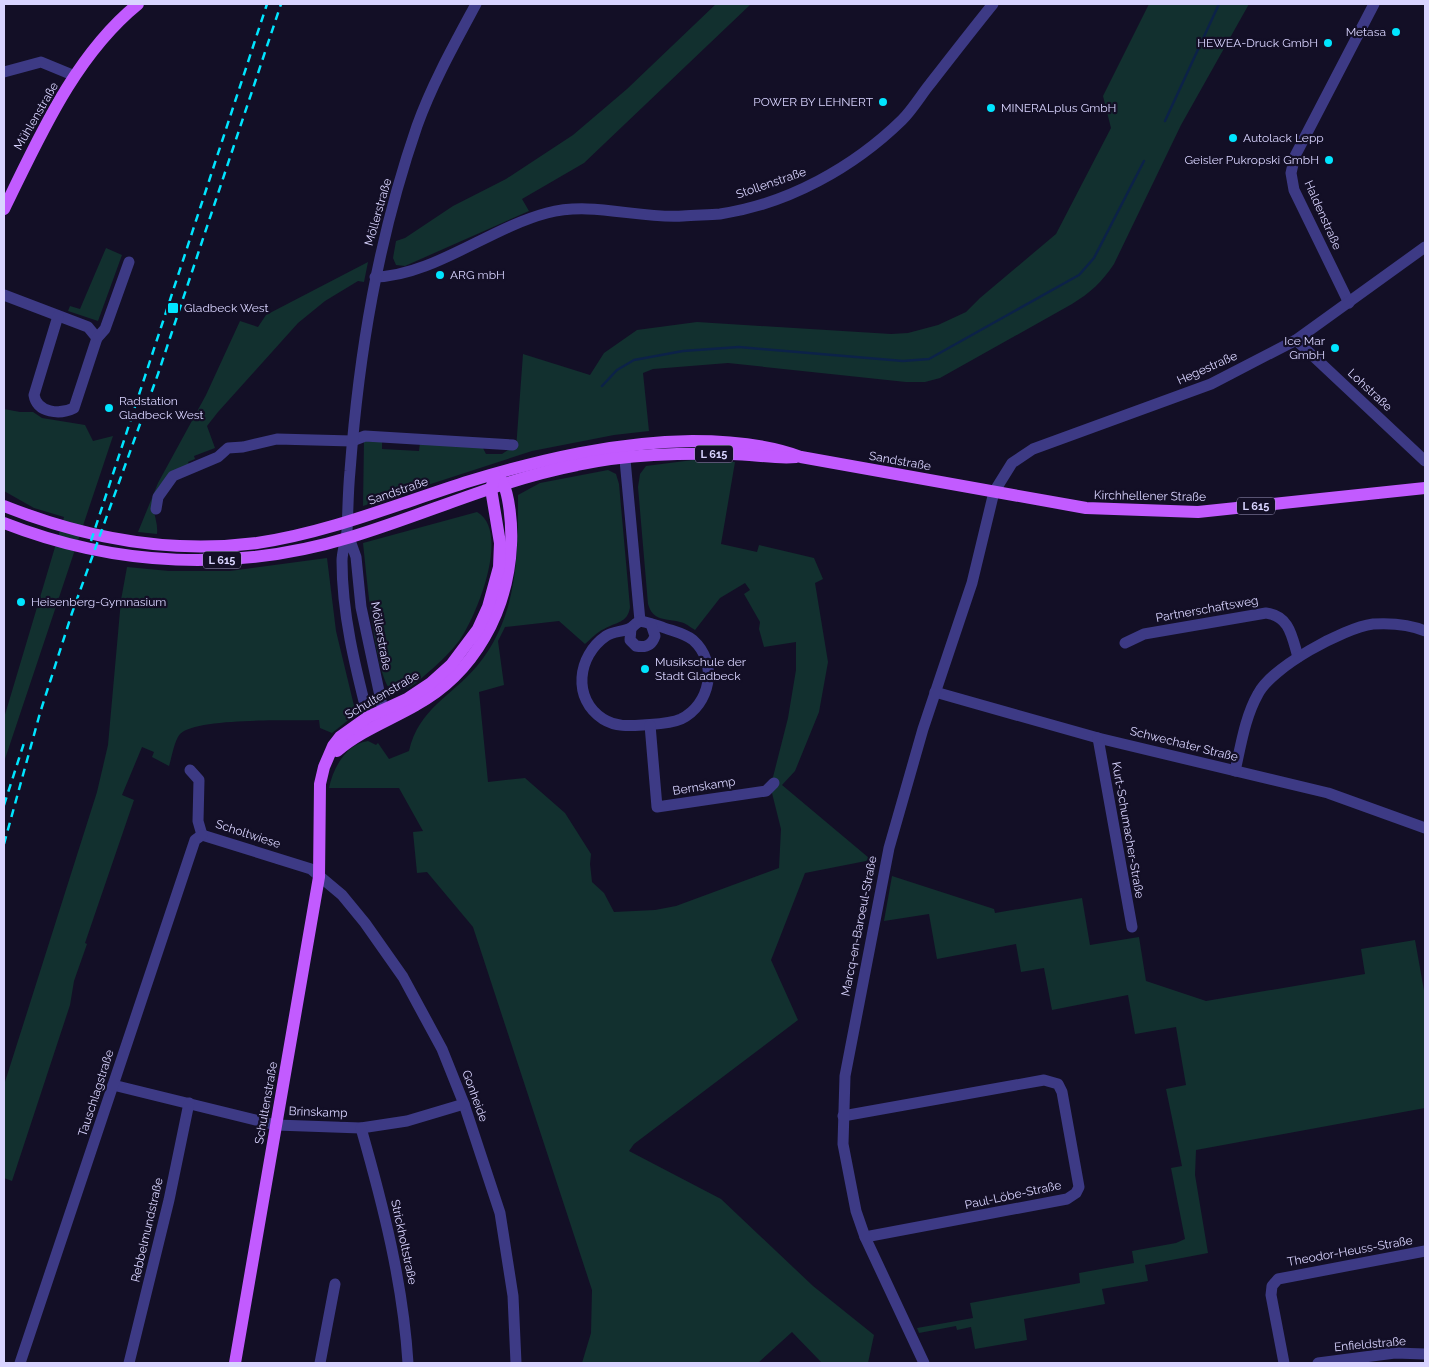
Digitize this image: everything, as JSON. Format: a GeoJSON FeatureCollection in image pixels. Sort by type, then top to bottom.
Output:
{"type":"FeatureCollection","features":[{"type":"Feature","properties":{"kind":"main road","name":"Mühlenstraße"},"geometry":{"type":"LineString","coordinates":[[4,209],[32,150],[75,76],[108,32],[138,4]]}},
{"type":"Feature","properties":{"kind":"main road","name":"Mühlenstraße"},"geometry":{"type":"LineString","coordinates":[[4,221],[10,198]]}},
{"type":"Feature","properties":{"kind":"main road","name":"Sandstraße"},"geometry":{"type":"LineString","coordinates":[[4,506],[68,529],[111,538],[196,546],[257,543],[292,536],[376,513],[558,457],[624,445],[709,441],[783,450],[801,457],[994,492]]}},
{"type":"Feature","properties":{"kind":"main road","name":"Sandstraße"},"geometry":{"type":"LineString","coordinates":[[4,523],[31,533],[104,553],[129,557],[208,561],[248,558],[288,552],[351,537],[505,484],[574,465],[687,453],[734,454],[782,459],[801,457]]}},
{"type":"Feature","properties":{"kind":"main road"},"geometry":{"type":"LineString","coordinates":[[490,489],[496,475],[505,484]]}},
{"type":"Feature","properties":{"kind":"main road","name":"Schultenstraße"},"geometry":{"type":"LineString","coordinates":[[374,721],[430,697],[464,667],[484,640],[504,592],[510,566],[511,536],[505,484]]}},
{"type":"Feature","properties":{"kind":"main road","name":"Kirchhellener Straße"},"geometry":{"type":"LineString","coordinates":[[994,492],[1086,508],[1198,512],[1425,488]]}},
{"type":"Feature","properties":{"kind":"main road","name":"Schultenstraße"},"geometry":{"type":"LineString","coordinates":[[235,1363],[319,877],[320,784],[324,767],[328,759],[374,721],[383,710],[407,700],[431,683],[451,665],[478,629],[488,607],[499,567],[500,543],[490,489]]}},
{"type":"Feature","properties":{"kind":"street","name":"Möllerstraße"},"geometry":{"type":"LineString","coordinates":[[374,721],[346,613],[342,559],[347,532],[352,441],[375,277],[389,216],[418,125],[444,65],[476,4]]}},
{"type":"Feature","properties":{"kind":"street","name":"Stollenstraße"},"geometry":{"type":"LineString","coordinates":[[375,277],[392,276],[411,271],[515,224],[548,212],[592,209],[677,216],[720,214],[757,206],[792,193],[821,180],[864,153],[903,119],[994,4]]}},
{"type":"Feature","properties":{"kind":"street","name":"Haldenstraße"},"geometry":{"type":"LineString","coordinates":[[1348,303],[1294,190],[1291,174],[1295,156],[1374,4]]}},
{"type":"Feature","properties":{"kind":"street"},"geometry":{"type":"LineString","coordinates":[[4,72],[41,62],[75,76]]}},
{"type":"Feature","properties":{"kind":"street","name":"Hegestraße"},"geometry":{"type":"LineString","coordinates":[[994,492],[1012,463],[1033,449],[1211,384],[1296,340],[1425,247]]}},
{"type":"Feature","properties":{"kind":"street"},"geometry":{"type":"LineString","coordinates":[[58,316],[34,395],[35,401],[41,408],[64,413],[74,408],[97,338],[105,329],[129,262]]}},
{"type":"Feature","properties":{"kind":"street"},"geometry":{"type":"LineString","coordinates":[[4,294],[88,328],[97,338]]}},
{"type":"Feature","properties":{"kind":"street","name":"Lohstraße"},"geometry":{"type":"LineString","coordinates":[[1296,340],[1425,460]]}},
{"type":"Feature","properties":{"kind":"street"},"geometry":{"type":"LineString","coordinates":[[156,509],[158,497],[173,476],[218,457],[228,448],[284,438],[352,441],[365,436],[513,445]]}},
{"type":"Feature","properties":{"kind":"street"},"geometry":{"type":"LineString","coordinates":[[624,445],[641,624]]}},
{"type":"Feature","properties":{"kind":"street","name":"Marcq-en-Baroeul-Straße"},"geometry":{"type":"LineString","coordinates":[[924,1363],[865,1237],[856,1211],[846,1166],[843,1116],[845,1076],[889,848],[935,692],[970,590],[994,492]]}},
{"type":"Feature","properties":{"kind":"street","name":"Möllerstraße"},"geometry":{"type":"LineString","coordinates":[[347,532],[356,557],[361,607],[383,710]]}},
{"type":"Feature","properties":{"kind":"street","name":"Partnerschaftsweg"},"geometry":{"type":"LineString","coordinates":[[1125,643],[1144,634],[1266,613],[1277,615],[1288,625],[1298,657]]}},
{"type":"Feature","properties":{"kind":"street"},"geometry":{"type":"LineString","coordinates":[[641,624],[685,634],[693,640],[705,658],[708,669],[708,686],[702,702],[680,720],[650,725],[622,726],[607,721],[590,706],[582,689],[583,667],[592,651],[607,635],[641,624]]}},
{"type":"Feature","properties":{"kind":"street"},"geometry":{"type":"LineString","coordinates":[[1235,770],[1247,718],[1258,693],[1274,674],[1298,657],[1344,634],[1372,624],[1415,626],[1425,631]]}},
{"type":"Feature","properties":{"kind":"street","name":"Schwechater Straße"},"geometry":{"type":"LineString","coordinates":[[935,692],[1098,738],[1328,793],[1425,828]]}},
{"type":"Feature","properties":{"kind":"street","name":"Bernskamp"},"geometry":{"type":"LineString","coordinates":[[650,725],[657,807],[766,791],[774,783]]}},
{"type":"Feature","properties":{"kind":"street","name":"Kurt-Schumacher-Straße"},"geometry":{"type":"LineString","coordinates":[[1098,738],[1132,927]]}},
{"type":"Feature","properties":{"kind":"street","name":"Scholtwiese"},"geometry":{"type":"LineString","coordinates":[[190,770],[198,780],[198,821],[202,835],[311,870],[319,877]]}},
{"type":"Feature","properties":{"kind":"street","name":"Tauschlagstraße"},"geometry":{"type":"LineString","coordinates":[[20,1363],[195,840],[202,835]]}},
{"type":"Feature","properties":{"kind":"street","name":"Gonheide"},"geometry":{"type":"LineString","coordinates":[[319,877],[342,895],[365,923],[402,977],[442,1048],[464,1104],[500,1213],[513,1296],[516,1363]]}},
{"type":"Feature","properties":{"kind":"street","name":"Paul-Löbe-Straße"},"geometry":{"type":"LineString","coordinates":[[843,1116],[1044,1080],[1058,1084],[1062,1092],[1079,1187],[1076,1193],[1067,1199],[865,1237]]}},
{"type":"Feature","properties":{"kind":"street","name":"Brinskamp"},"geometry":{"type":"LineString","coordinates":[[113,1085],[276,1124],[361,1128],[407,1121],[464,1104]]}},
{"type":"Feature","properties":{"kind":"street","name":"Rebbelmundstraße"},"geometry":{"type":"LineString","coordinates":[[129,1363],[163,1227],[189,1103]]}},
{"type":"Feature","properties":{"kind":"street","name":"Strickholtstraße"},"geometry":{"type":"LineString","coordinates":[[361,1128],[386,1217],[397,1271],[405,1321],[408,1363]]}},
{"type":"Feature","properties":{"kind":"street","name":"Theodor-Heuss-Straße"},"geometry":{"type":"LineString","coordinates":[[1284,1363],[1271,1294],[1272,1286],[1278,1279],[1425,1251]]}},
{"type":"Feature","properties":{"kind":"street"},"geometry":{"type":"LineString","coordinates":[[320,1363],[335,1284]]}},
{"type":"Feature","properties":{"kind":"street","name":"Enfieldstraße"},"geometry":{"type":"LineString","coordinates":[[1318,1363],[1395,1353],[1425,1354]]}},
{"type":"Feature","properties":{"kind":"green space"},"geometry":{"type":"Polygon","coordinates":[[[716,4],[751,4],[584,163],[522,199],[529,211],[405,266],[396,265],[393,258],[396,241],[405,238],[453,206],[506,179],[573,135],[627,89],[716,4]]]}},
{"type":"Feature","properties":{"kind":"green space"},"geometry":{"type":"Polygon","coordinates":[[[1149,4],[1249,4],[1181,125],[1114,264],[1100,282],[1072,304],[940,378],[925,382],[906,382],[728,363],[653,369],[643,373],[649,431],[614,435],[532,451],[363,506],[364,440],[382,440],[382,449],[419,451],[420,443],[483,448],[486,454],[502,454],[508,450],[516,449],[523,354],[590,375],[604,353],[637,330],[697,322],[891,334],[908,333],[938,325],[966,312],[1056,234],[1111,128],[1103,96],[1149,4]]]}},
{"type":"Feature","properties":{"kind":"green space"},"geometry":{"type":"Polygon","coordinates":[[[106,248],[122,255],[98,321],[68,311],[70,306],[80,309],[106,248]]]}},
{"type":"Feature","properties":{"kind":"green space"},"geometry":{"type":"Polygon","coordinates":[[[368,262],[364,282],[358,281],[325,301],[298,323],[218,412],[207,426],[215,448],[194,456],[195,459],[188,462],[189,465],[168,477],[159,487],[154,502],[157,534],[138,532],[158,483],[206,395],[240,321],[258,327],[266,315],[368,262]]]}},
{"type":"Feature","properties":{"kind":"green space"},"geometry":{"type":"Polygon","coordinates":[[[4,409],[33,412],[42,418],[85,425],[93,441],[113,436],[4,762],[4,718],[64,517],[34,508],[4,491],[4,409]]]}},
{"type":"Feature","properties":{"kind":"green space"},"geometry":{"type":"Polygon","coordinates":[[[693,460],[735,462],[721,544],[757,552],[759,545],[814,558],[823,579],[815,583],[828,662],[819,712],[795,771],[782,785],[869,858],[866,861],[805,873],[771,960],[798,1020],[634,1144],[629,1151],[721,1199],[813,1286],[874,1335],[868,1363],[822,1363],[792,1332],[758,1363],[582,1363],[591,1333],[592,1290],[473,927],[427,872],[417,873],[413,832],[423,831],[399,788],[329,788],[337,765],[347,752],[360,743],[368,741],[376,745],[378,743],[389,759],[409,751],[420,724],[428,713],[467,677],[491,647],[501,627],[513,585],[516,563],[518,495],[540,483],[608,470],[616,474],[619,484],[629,612],[624,619],[601,630],[585,644],[559,621],[505,627],[498,641],[504,685],[479,692],[488,782],[525,778],[565,813],[591,854],[592,882],[604,893],[614,912],[655,910],[676,906],[779,868],[781,829],[772,793],[762,788],[773,777],[788,718],[796,670],[796,642],[764,647],[759,629],[760,622],[744,594],[750,590],[745,583],[720,598],[695,630],[686,624],[657,617],[650,610],[648,604],[638,487],[640,474],[646,466],[693,460]]]}},
{"type":"Feature","properties":{"kind":"green space"},"geometry":{"type":"Polygon","coordinates":[[[477,512],[487,522],[491,537],[491,555],[488,574],[474,613],[459,641],[438,664],[409,688],[400,691],[391,690],[385,681],[376,645],[363,543],[477,512]]]}},
{"type":"Feature","properties":{"kind":"green space"},"geometry":{"type":"Polygon","coordinates":[[[327,558],[336,631],[356,714],[332,733],[320,728],[319,720],[224,722],[190,729],[178,737],[169,766],[152,757],[154,752],[142,747],[122,795],[134,800],[85,943],[87,944],[74,981],[70,1005],[12,1181],[4,1178],[4,1085],[97,792],[108,745],[121,600],[127,567],[169,571],[230,571],[327,558]]]}},
{"type":"Feature","properties":{"kind":"green space"},"geometry":{"type":"Polygon","coordinates":[[[892,876],[994,909],[995,913],[1082,898],[1090,945],[1139,937],[1146,981],[1206,1001],[1365,974],[1361,949],[1415,940],[1425,996],[1425,1108],[1196,1150],[1195,1175],[1208,1253],[1145,1265],[1148,1281],[1102,1289],[1105,1304],[1024,1319],[1027,1340],[975,1349],[971,1327],[957,1330],[956,1326],[919,1333],[917,1328],[973,1318],[970,1303],[1080,1283],[1079,1273],[1134,1263],[1132,1251],[1176,1243],[1185,1239],[1171,1168],[1182,1166],[1166,1089],[1186,1085],[1176,1027],[1135,1034],[1128,995],[1052,1010],[1044,968],[1021,972],[1016,944],[937,959],[929,914],[884,921],[892,876]]]}},
{"type":"Feature","properties":{"kind":"waterway"},"geometry":{"type":"LineString","coordinates":[[1165,121],[1219,4]]}},
{"type":"Feature","properties":{"kind":"waterway"},"geometry":{"type":"LineString","coordinates":[[602,386],[617,370],[634,360],[683,351],[739,347],[903,361],[929,359],[1079,275],[1094,258],[1144,161]]}},
{"type":"Feature","properties":{"kind":"railway"},"geometry":{"type":"LineString","coordinates":[[91,541],[267,4]]}},
{"type":"Feature","properties":{"kind":"railway"},"geometry":{"type":"LineString","coordinates":[[4,844],[40,713],[72,613],[158,374],[281,4]]}},
{"type":"Feature","properties":{"kind":"railway"},"geometry":{"type":"LineString","coordinates":[[4,805],[24,743]]}},
{"type":"Feature","properties":{"kind":"place","name":"Metasa"},"geometry":{"type":"Point","coordinates":[1396,32]}},
{"type":"Feature","properties":{"kind":"place","name":"HEWEA-Druck GmbH"},"geometry":{"type":"Point","coordinates":[1328,43]}},
{"type":"Feature","properties":{"kind":"place","name":"POWER BY LEHNERT"},"geometry":{"type":"Point","coordinates":[883,102]}},
{"type":"Feature","properties":{"kind":"place","name":"MINERALplus GmbH"},"geometry":{"type":"Point","coordinates":[991,108]}},
{"type":"Feature","properties":{"kind":"place","name":"Autolack Lepp"},"geometry":{"type":"Point","coordinates":[1233,138]}},
{"type":"Feature","properties":{"kind":"place","name":"Geisler Pukropski GmbH"},"geometry":{"type":"Point","coordinates":[1329,160]}},
{"type":"Feature","properties":{"kind":"place","name":"ARG mbH"},"geometry":{"type":"Point","coordinates":[440,275]}},
{"type":"Feature","properties":{"kind":"place","name":"Gladbeck West"},"geometry":{"type":"Point","coordinates":[173,308]}},
{"type":"Feature","properties":{"kind":"place","name":"Ice Mar GmbH"},"geometry":{"type":"Point","coordinates":[1335,348]}},
{"type":"Feature","properties":{"kind":"place","name":"Radstation Gladbeck West"},"geometry":{"type":"Point","coordinates":[109,408]}},
{"type":"Feature","properties":{"kind":"place","name":"Heisenberg-Gymnasium"},"geometry":{"type":"Point","coordinates":[21,602]}},
{"type":"Feature","properties":{"kind":"place","name":"Musikschule der Stadt Gladbeck"},"geometry":{"type":"Point","coordinates":[645,669]}}]}
